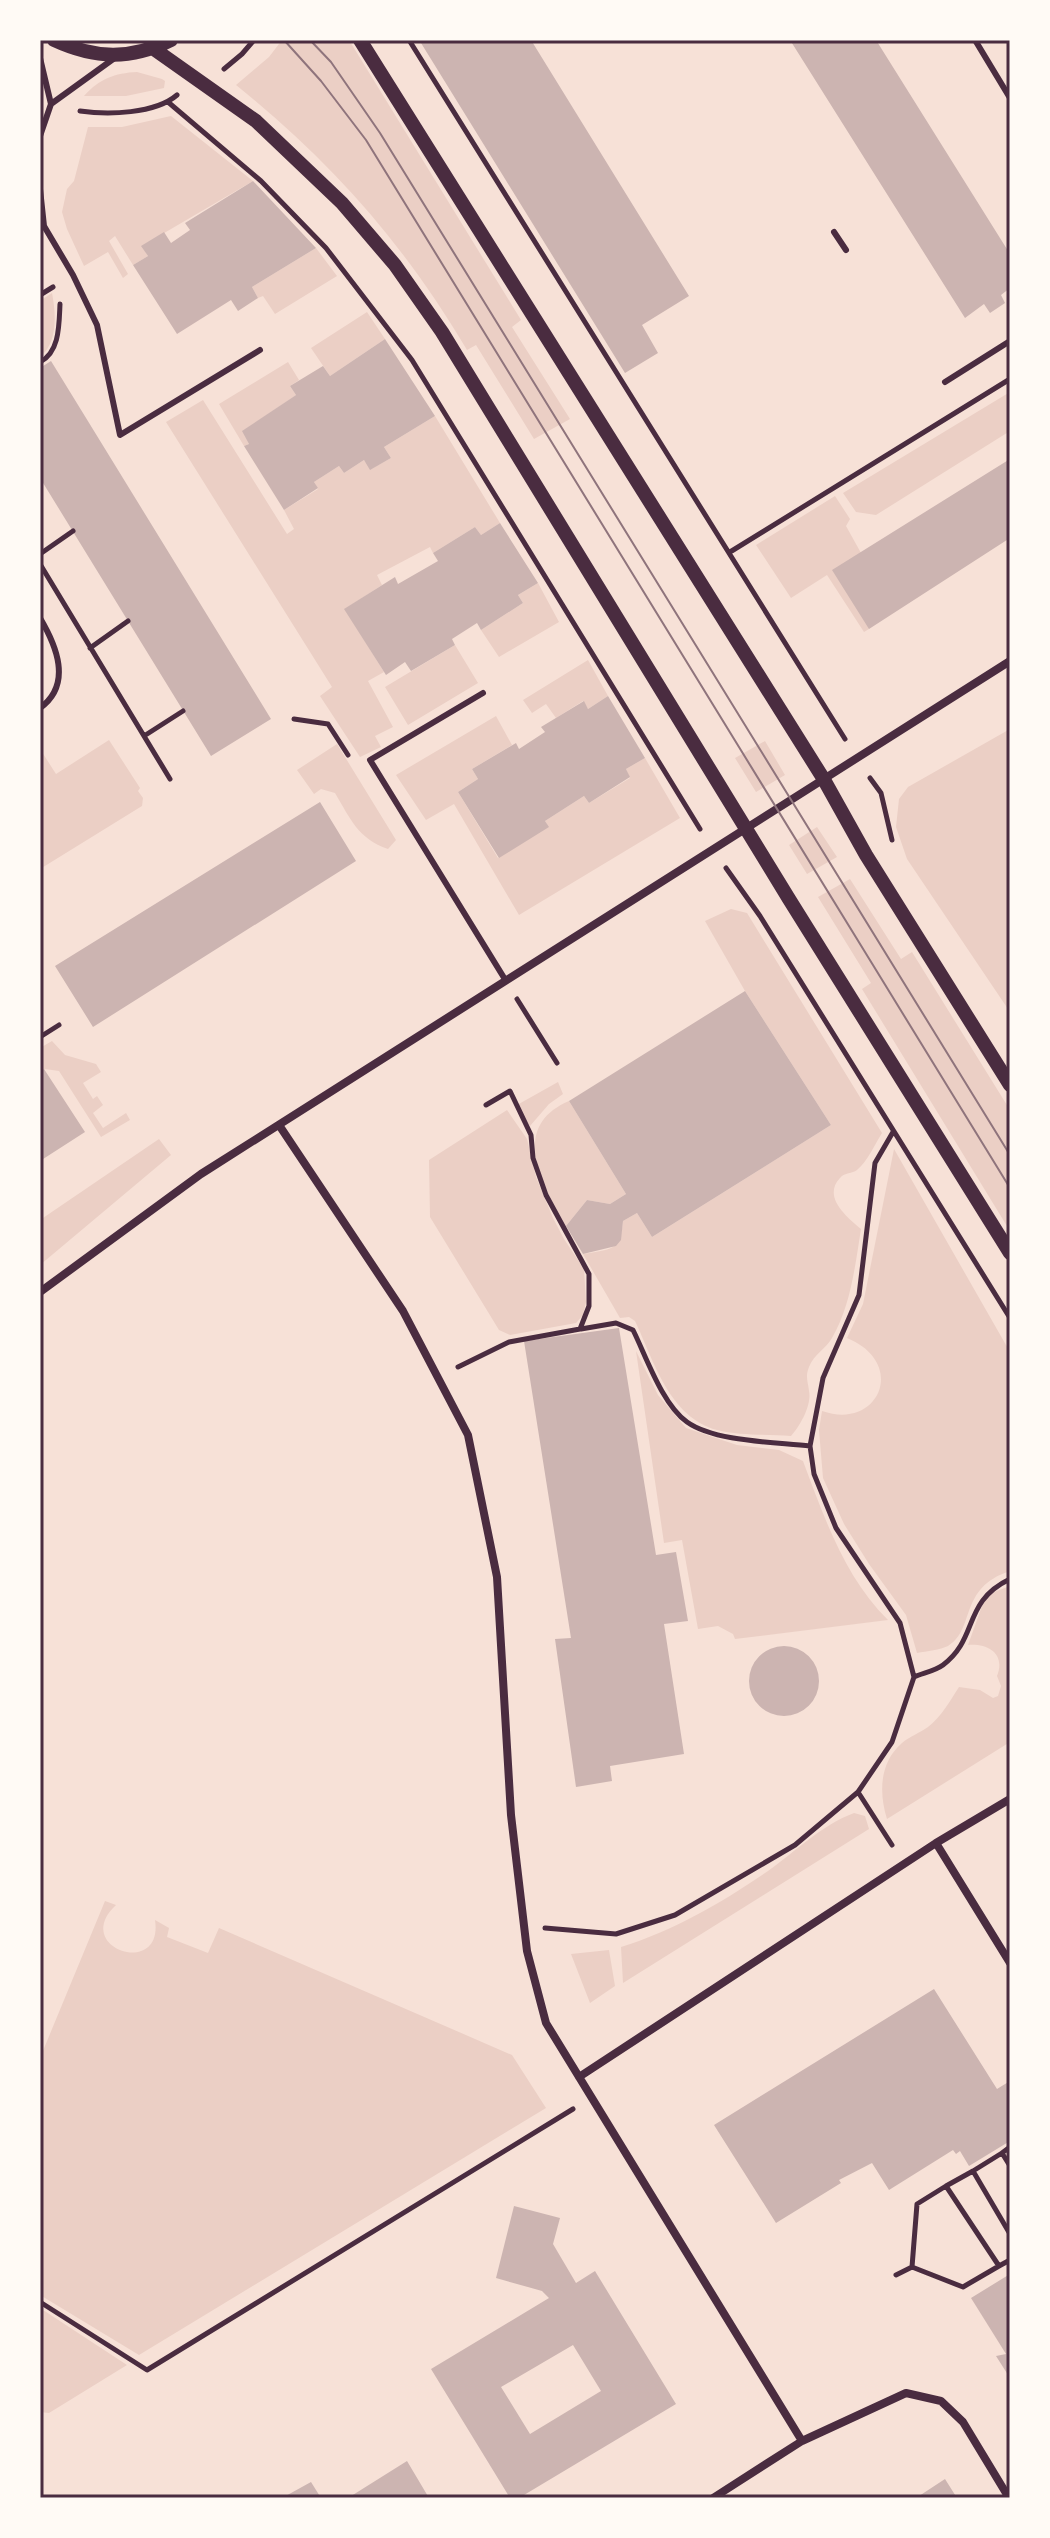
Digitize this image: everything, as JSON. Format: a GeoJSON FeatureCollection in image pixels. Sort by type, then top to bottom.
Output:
{"type":"FeatureCollection","features":[{"type":"Feature","properties":{"kind":"street"},"geometry":{"type":"LineString","coordinates":[[54,40],[80,52],[118,56],[154,49],[171,40]]}},
{"type":"Feature","properties":{"kind":"street"},"geometry":{"type":"LineString","coordinates":[[360,40],[823,778],[866,855],[1010,1085]]}},
{"type":"Feature","properties":{"kind":"street"},"geometry":{"type":"LineString","coordinates":[[154,49],[266,131],[342,203],[395,265],[442,332],[1010,1253]]}},
{"type":"Feature","properties":{"kind":"street"},"geometry":{"type":"LineString","coordinates":[[40,1292],[201,1174],[1010,661]]}},
{"type":"Feature","properties":{"kind":"street"},"geometry":{"type":"LineString","coordinates":[[279,1125],[403,1311],[468,1435],[497,1577],[511,1815],[527,1951],[546,2023],[802,2441]]}},
{"type":"Feature","properties":{"kind":"street"},"geometry":{"type":"LineString","coordinates":[[579,2077],[936,1843],[1010,1799]]}},
{"type":"Feature","properties":{"kind":"street"},"geometry":{"type":"LineString","coordinates":[[936,1843],[1010,1963]]}},
{"type":"Feature","properties":{"kind":"street"},"geometry":{"type":"LineString","coordinates":[[713,2498],[802,2441],[906,2393],[941,2401],[963,2422],[1009,2498]]}},
{"type":"Feature","properties":{"kind":"lane"},"geometry":{"type":"LineString","coordinates":[[975,40],[1010,98]]}},
{"type":"Feature","properties":{"kind":"lane"},"geometry":{"type":"LineString","coordinates":[[51,104],[118,56]]}},
{"type":"Feature","properties":{"kind":"lane"},"geometry":{"type":"LineString","coordinates":[[40,58],[51,104],[40,136]]}},
{"type":"Feature","properties":{"kind":"lane"},"geometry":{"type":"LineString","coordinates":[[40,189],[44,226],[73,275],[97,325],[120,435],[260,350]]}},
{"type":"Feature","properties":{"kind":"lane"},"geometry":{"type":"LineString","coordinates":[[834,232],[846,250]]}},
{"type":"Feature","properties":{"kind":"lane"},"geometry":{"type":"LineString","coordinates":[[945,382],[1010,341]]}},
{"type":"Feature","properties":{"kind":"lane"},"geometry":{"type":"LineString","coordinates":[[40,618],[55,642],[60,663],[57,684],[40,708]]}},
{"type":"Feature","properties":{"kind":"lane"},"geometry":{"type":"LineString","coordinates":[[483,693],[370,760],[506,981]]}},
{"type":"Feature","properties":{"kind":"path"},"geometry":{"type":"LineString","coordinates":[[51,104],[107,114],[168,102],[180,92],[224,69],[254,40]]}},
{"type":"Feature","properties":{"kind":"path"},"geometry":{"type":"LineString","coordinates":[[409,40],[881,793],[892,840]]}},
{"type":"Feature","properties":{"kind":"path"},"geometry":{"type":"LineString","coordinates":[[168,102],[261,181],[326,248],[412,360],[712,849],[760,916],[1010,1318]]}},
{"type":"Feature","properties":{"kind":"path"},"geometry":{"type":"LineString","coordinates":[[40,295],[73,275]]}},
{"type":"Feature","properties":{"kind":"path"},"geometry":{"type":"LineString","coordinates":[[40,362],[46,360],[57,340],[61,301],[54,286]]}},
{"type":"Feature","properties":{"kind":"path"},"geometry":{"type":"LineString","coordinates":[[730,552],[1010,379]]}},
{"type":"Feature","properties":{"kind":"path"},"geometry":{"type":"LineString","coordinates":[[40,554],[73,531]]}},
{"type":"Feature","properties":{"kind":"path"},"geometry":{"type":"LineString","coordinates":[[533,557],[541,552]]}},
{"type":"Feature","properties":{"kind":"path"},"geometry":{"type":"LineString","coordinates":[[40,564],[170,779]]}},
{"type":"Feature","properties":{"kind":"path"},"geometry":{"type":"LineString","coordinates":[[90,648],[128,621]]}},
{"type":"Feature","properties":{"kind":"path"},"geometry":{"type":"LineString","coordinates":[[144,736],[183,711]]}},
{"type":"Feature","properties":{"kind":"path"},"geometry":{"type":"LineString","coordinates":[[294,719],[328,724],[357,769],[370,760]]}},
{"type":"Feature","properties":{"kind":"path"},"geometry":{"type":"LineString","coordinates":[[506,981],[557,1063]]}},
{"type":"Feature","properties":{"kind":"path"},"geometry":{"type":"LineString","coordinates":[[40,1037],[59,1025]]}},
{"type":"Feature","properties":{"kind":"path"},"geometry":{"type":"LineString","coordinates":[[486,1105],[510,1091],[531,1135],[533,1158],[546,1195],[589,1274],[589,1306],[580,1329]]}},
{"type":"Feature","properties":{"kind":"path"},"geometry":{"type":"LineString","coordinates":[[524,1927],[616,1934],[675,1915],[795,1845],[858,1792],[892,1742],[914,1677],[900,1623],[836,1528],[814,1474],[810,1446],[823,1378],[859,1295],[875,1163],[893,1132]]}},
{"type":"Feature","properties":{"kind":"path"},"geometry":{"type":"LineString","coordinates":[[439,1377],[509,1342],[616,1323],[633,1330],[652,1371],[673,1406],[687,1422],[712,1433],[810,1446]]}},
{"type":"Feature","properties":{"kind":"path"},"geometry":{"type":"LineString","coordinates":[[914,1677],[942,1667],[962,1646],[978,1605],[993,1587],[1010,1579]]}},
{"type":"Feature","properties":{"kind":"path"},"geometry":{"type":"LineString","coordinates":[[858,1792],[875,1819]]}},
{"type":"Feature","properties":{"kind":"path"},"geometry":{"type":"LineString","coordinates":[[40,2302],[147,2370],[591,2098]]}},
{"type":"Feature","properties":{"kind":"path"},"geometry":{"type":"LineString","coordinates":[[912,2267],[917,2204],[1010,2147]]}},
{"type":"Feature","properties":{"kind":"path"},"geometry":{"type":"LineString","coordinates":[[1002,2153],[1010,2166]]}},
{"type":"Feature","properties":{"kind":"path"},"geometry":{"type":"LineString","coordinates":[[973,2171],[1010,2234]]}},
{"type":"Feature","properties":{"kind":"path"},"geometry":{"type":"LineString","coordinates":[[946,2186],[999,2266]]}},
{"type":"Feature","properties":{"kind":"path"},"geometry":{"type":"LineString","coordinates":[[896,2275],[912,2267],[963,2287],[1010,2260]]}},
{"type":"Feature","properties":{"kind":"shaded area"},"geometry":{"type":"Polygon","coordinates":[[[282,40],[349,40],[521,320],[512,327],[570,419],[534,439],[476,345],[467,350],[392,240],[304,144],[236,85],[269,57],[282,40]]]}},
{"type":"Feature","properties":{"kind":"shaded area"},"geometry":{"type":"Polygon","coordinates":[[[137,72],[162,79],[165,81],[164,88],[126,96],[84,96],[108,78],[137,72]]]}},
{"type":"Feature","properties":{"kind":"shaded area"},"geometry":{"type":"Polygon","coordinates":[[[171,116],[253,181],[142,246],[148,256],[133,265],[115,236],[109,241],[128,274],[123,278],[108,252],[84,266],[62,212],[67,189],[74,181],[88,127],[122,127],[171,116]]]}},
{"type":"Feature","properties":{"kind":"shaded area"},"geometry":{"type":"Polygon","coordinates":[[[316,248],[337,276],[275,314],[263,296],[258,298],[252,287],[316,248]]]}},
{"type":"Feature","properties":{"kind":"shaded area"},"geometry":{"type":"Polygon","coordinates":[[[52,293],[53,336],[40,357],[40,301],[52,293]]]}},
{"type":"Feature","properties":{"kind":"shaded area"},"geometry":{"type":"Polygon","coordinates":[[[367,312],[385,339],[330,376],[311,348],[367,312]]]}},
{"type":"Feature","properties":{"kind":"shaded area"},"geometry":{"type":"Polygon","coordinates":[[[288,362],[299,380],[290,386],[296,395],[243,431],[249,444],[244,446],[219,404],[288,362]]]}},
{"type":"Feature","properties":{"kind":"shaded area"},"geometry":{"type":"Polygon","coordinates":[[[1010,392],[1010,431],[876,515],[856,512],[843,493],[1010,392]]]}},
{"type":"Feature","properties":{"kind":"shaded area"},"geometry":{"type":"Polygon","coordinates":[[[203,400],[287,534],[294,529],[284,510],[318,489],[314,482],[339,466],[344,473],[364,460],[371,469],[391,458],[384,447],[435,416],[500,523],[481,535],[475,527],[433,553],[430,547],[377,575],[382,585],[345,609],[384,672],[368,681],[393,727],[375,736],[381,747],[360,757],[320,696],[332,687],[166,422],[203,400]]]}},
{"type":"Feature","properties":{"kind":"shaded area"},"geometry":{"type":"Polygon","coordinates":[[[835,496],[850,519],[846,526],[861,553],[869,629],[864,632],[827,575],[791,598],[756,545],[835,496]]]}},
{"type":"Feature","properties":{"kind":"shaded area"},"geometry":{"type":"Polygon","coordinates":[[[538,583],[559,622],[499,657],[481,630],[523,603],[518,595],[538,583]]]}},
{"type":"Feature","properties":{"kind":"shaded area"},"geometry":{"type":"Polygon","coordinates":[[[455,645],[478,683],[408,725],[385,687],[455,645]]]}},
{"type":"Feature","properties":{"kind":"shaded area"},"geometry":{"type":"Polygon","coordinates":[[[588,660],[608,696],[588,709],[583,701],[556,718],[546,704],[532,713],[523,700],[588,660]]]}},
{"type":"Feature","properties":{"kind":"shaded area"},"geometry":{"type":"Polygon","coordinates":[[[496,716],[512,745],[472,769],[478,779],[458,792],[498,858],[548,827],[545,821],[584,796],[589,803],[630,778],[626,769],[645,758],[680,818],[519,915],[454,804],[426,820],[396,775],[496,716]]]}},
{"type":"Feature","properties":{"kind":"shaded area"},"geometry":{"type":"Polygon","coordinates":[[[1010,729],[1010,1012],[907,859],[896,827],[899,799],[908,787],[1010,729]]]}},
{"type":"Feature","properties":{"kind":"shaded area"},"geometry":{"type":"Polygon","coordinates":[[[109,740],[140,788],[142,806],[40,869],[40,749],[56,774],[109,740]]]}},
{"type":"Feature","properties":{"kind":"shaded area"},"geometry":{"type":"Polygon","coordinates":[[[765,741],[785,775],[756,792],[735,758],[765,741]]]}},
{"type":"Feature","properties":{"kind":"shaded area"},"geometry":{"type":"Polygon","coordinates":[[[337,744],[396,840],[388,849],[362,833],[335,793],[321,789],[314,794],[297,770],[337,744]]]}},
{"type":"Feature","properties":{"kind":"shaded area"},"geometry":{"type":"Polygon","coordinates":[[[817,827],[837,857],[807,874],[789,845],[817,827]]]}},
{"type":"Feature","properties":{"kind":"shaded area"},"geometry":{"type":"Polygon","coordinates":[[[850,879],[901,959],[912,952],[1010,1110],[1010,1231],[862,989],[871,983],[818,897],[850,879]]]}},
{"type":"Feature","properties":{"kind":"shaded area"},"geometry":{"type":"Polygon","coordinates":[[[731,909],[747,913],[882,1133],[861,1167],[842,1176],[835,1185],[838,1206],[861,1229],[854,1271],[838,1325],[809,1367],[809,1403],[791,1436],[726,1432],[700,1423],[687,1413],[665,1386],[635,1321],[629,1317],[620,1318],[583,1254],[616,1244],[623,1221],[637,1213],[652,1237],[831,1125],[745,991],[705,921],[731,909]]]}},
{"type":"Feature","properties":{"kind":"shaded area"},"geometry":{"type":"Polygon","coordinates":[[[52,1041],[65,1055],[96,1064],[101,1072],[83,1083],[93,1099],[97,1096],[103,1105],[93,1113],[103,1128],[126,1113],[130,1120],[101,1137],[59,1071],[45,1069],[40,1072],[40,1048],[52,1041]]]}},
{"type":"Feature","properties":{"kind":"shaded area"},"geometry":{"type":"Polygon","coordinates":[[[558,1082],[563,1094],[549,1104],[530,1126],[517,1105],[558,1082]]]}},
{"type":"Feature","properties":{"kind":"shaded area"},"geometry":{"type":"Polygon","coordinates":[[[569,1101],[626,1194],[610,1204],[587,1200],[566,1226],[541,1176],[535,1141],[540,1126],[550,1112],[569,1101]]]}},
{"type":"Feature","properties":{"kind":"shaded area"},"geometry":{"type":"Polygon","coordinates":[[[507,1110],[527,1139],[536,1177],[553,1218],[584,1269],[586,1302],[583,1315],[576,1323],[510,1335],[499,1330],[430,1217],[429,1160],[507,1110]]]}},
{"type":"Feature","properties":{"kind":"shaded area"},"geometry":{"type":"Polygon","coordinates":[[[159,1139],[171,1155],[40,1265],[40,1220],[159,1139]]]}},
{"type":"Feature","properties":{"kind":"shaded area"},"geometry":{"type":"Polygon","coordinates":[[[894,1149],[1010,1352],[1010,1571],[982,1588],[957,1639],[948,1646],[917,1653],[906,1615],[844,1524],[823,1478],[819,1430],[822,1411],[842,1415],[859,1412],[871,1403],[879,1391],[881,1377],[877,1363],[866,1349],[847,1338],[863,1304],[894,1149]]]}},
{"type":"Feature","properties":{"kind":"shaded area"},"geometry":{"type":"Polygon","coordinates":[[[636,1351],[658,1395],[686,1428],[737,1445],[779,1450],[803,1461],[837,1546],[860,1585],[888,1620],[735,1639],[733,1634],[718,1626],[698,1629],[682,1540],[664,1543],[636,1351]]]}},
{"type":"Feature","properties":{"kind":"shaded area"},"geometry":{"type":"Polygon","coordinates":[[[1010,1586],[1010,1742],[887,1819],[883,1779],[894,1751],[933,1723],[959,1687],[980,1690],[993,1698],[998,1696],[1001,1686],[997,1676],[997,1656],[988,1648],[968,1645],[986,1595],[1010,1586]]]}},
{"type":"Feature","properties":{"kind":"shaded area"},"geometry":{"type":"Polygon","coordinates":[[[854,1813],[865,1816],[869,1829],[623,1983],[621,1947],[660,1933],[715,1904],[768,1871],[820,1831],[854,1813]]]}},
{"type":"Feature","properties":{"kind":"shaded area"},"geometry":{"type":"Polygon","coordinates":[[[105,1901],[116,1905],[105,1920],[104,1934],[110,1944],[122,1951],[134,1953],[146,1949],[154,1938],[155,1920],[169,1928],[167,1937],[208,1953],[219,1928],[512,2055],[546,2108],[139,2355],[40,2295],[40,2058],[105,1901]]]}},
{"type":"Feature","properties":{"kind":"shaded area"},"geometry":{"type":"Polygon","coordinates":[[[609,1950],[615,1986],[590,2003],[571,1954],[609,1950]]]}},
{"type":"Feature","properties":{"kind":"shaded area"},"geometry":{"type":"Polygon","coordinates":[[[40,2308],[127,2365],[49,2413],[40,2412],[40,2308]]]}},
{"type":"Feature","properties":{"kind":"building"},"geometry":{"type":"Polygon","coordinates":[[[425,40],[531,40],[689,296],[642,325],[658,353],[625,373],[421,43],[425,40]]]}},
{"type":"Feature","properties":{"kind":"building"},"geometry":{"type":"Polygon","coordinates":[[[790,40],[876,40],[1010,254],[1010,288],[1001,295],[1005,303],[990,313],[984,304],[965,318],[790,40]]]}},
{"type":"Feature","properties":{"kind":"building"},"geometry":{"type":"Polygon","coordinates":[[[253,181],[316,248],[252,287],[258,298],[238,311],[231,300],[177,334],[133,265],[148,256],[141,246],[164,232],[171,243],[190,230],[185,223],[253,181]]]}},
{"type":"Feature","properties":{"kind":"building"},"geometry":{"type":"Polygon","coordinates":[[[385,339],[435,416],[384,447],[391,458],[370,470],[364,460],[344,473],[339,466],[314,482],[318,488],[284,510],[244,446],[249,444],[242,431],[296,395],[290,386],[323,366],[330,376],[385,339]]]}},
{"type":"Feature","properties":{"kind":"building"},"geometry":{"type":"Polygon","coordinates":[[[51,361],[271,719],[211,756],[40,478],[40,368],[51,361]]]}},
{"type":"Feature","properties":{"kind":"building"},"geometry":{"type":"Polygon","coordinates":[[[1010,459],[1010,538],[869,629],[832,570],[1010,459]]]}},
{"type":"Feature","properties":{"kind":"building"},"geometry":{"type":"Polygon","coordinates":[[[500,523],[538,583],[518,595],[523,603],[481,630],[477,623],[452,639],[455,645],[411,671],[405,662],[386,675],[344,609],[395,577],[398,584],[438,561],[433,553],[475,527],[481,535],[500,523]]]}},
{"type":"Feature","properties":{"kind":"building"},"geometry":{"type":"Polygon","coordinates":[[[608,696],[645,758],[626,769],[630,777],[589,803],[584,796],[545,821],[549,827],[499,858],[458,792],[478,779],[472,769],[516,743],[519,749],[545,732],[541,727],[584,701],[588,709],[608,696]]]}},
{"type":"Feature","properties":{"kind":"building"},"geometry":{"type":"Polygon","coordinates":[[[320,802],[356,861],[93,1027],[55,966],[320,802]]]}},
{"type":"Feature","properties":{"kind":"building"},"geometry":{"type":"Polygon","coordinates":[[[745,991],[831,1125],[652,1237],[637,1213],[623,1221],[621,1240],[616,1246],[583,1254],[566,1226],[587,1200],[610,1204],[626,1194],[569,1101],[745,991]]]}},
{"type":"Feature","properties":{"kind":"building"},"geometry":{"type":"Polygon","coordinates":[[[44,1069],[85,1132],[40,1161],[40,1072],[44,1069]]]}},
{"type":"Feature","properties":{"kind":"building"},"geometry":{"type":"Polygon","coordinates":[[[619,1328],[656,1555],[676,1552],[688,1621],[664,1624],[684,1754],[610,1766],[612,1781],[576,1787],[555,1639],[571,1638],[524,1341],[619,1328]]]}},
{"type":"Feature","properties":{"kind":"building"},"geometry":{"type":"Polygon","coordinates":[[[791,1646],[813,1661],[819,1681],[817,1695],[809,1706],[798,1714],[777,1716],[759,1706],[751,1695],[749,1674],[759,1656],[770,1648],[791,1646]]]}},
{"type":"Feature","properties":{"kind":"building"},"geometry":{"type":"Polygon","coordinates":[[[934,1989],[997,2089],[1010,2081],[1010,2141],[969,2166],[960,2151],[956,2154],[953,2150],[889,2190],[872,2163],[839,2180],[841,2183],[776,2223],[714,2125],[934,1989]]]}},
{"type":"Feature","properties":{"kind":"building"},"geometry":{"type":"Polygon","coordinates":[[[514,2206],[560,2218],[553,2244],[576,2283],[595,2271],[676,2404],[519,2498],[510,2498],[431,2369],[549,2298],[542,2291],[496,2278],[514,2206]],[[573,2345],[501,2387],[530,2434],[601,2391],[573,2345]]]}},
{"type":"Feature","properties":{"kind":"building"},"geometry":{"type":"Polygon","coordinates":[[[1010,2274],[1010,2378],[996,2356],[1006,2354],[971,2298],[1010,2274]]]}},
{"type":"Feature","properties":{"kind":"building"},"geometry":{"type":"Polygon","coordinates":[[[407,2461],[429,2498],[348,2498],[407,2461]]]}},
{"type":"Feature","properties":{"kind":"building"},"geometry":{"type":"Polygon","coordinates":[[[945,2479],[957,2498],[916,2498],[945,2479]]]}},
{"type":"Feature","properties":{"kind":"building"},"geometry":{"type":"Polygon","coordinates":[[[311,2482],[321,2498],[282,2498],[311,2482]]]}},
{"type":"Feature","properties":{"kind":"tram line"},"geometry":{"type":"LineString","coordinates":[[284,40],[321,81],[366,140],[1010,1188]]}},
{"type":"Feature","properties":{"kind":"tram line"},"geometry":{"type":"LineString","coordinates":[[310,40],[331,62],[380,133],[1010,1155]]}}]}
